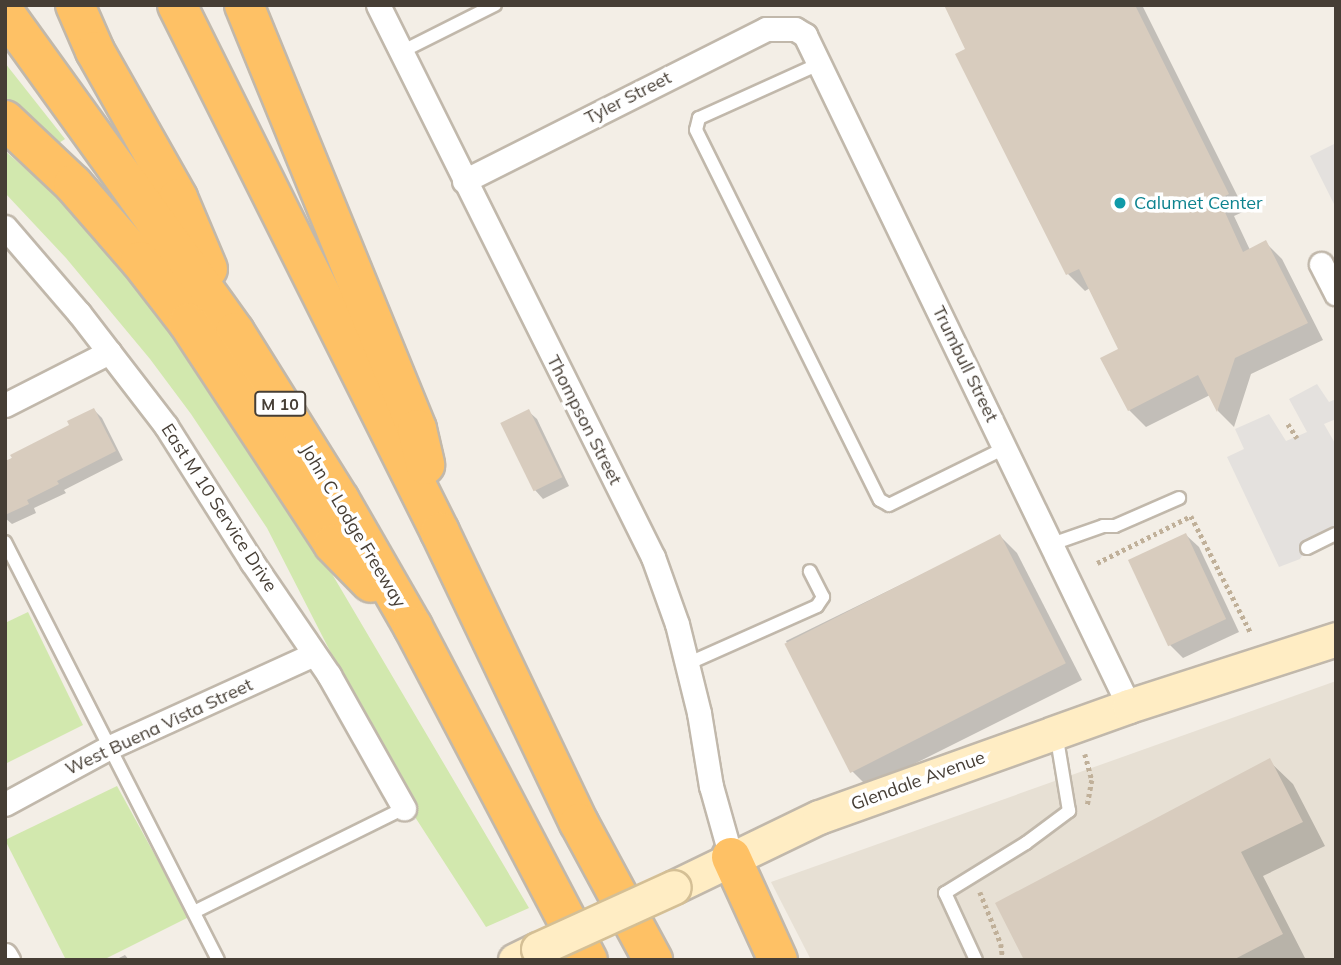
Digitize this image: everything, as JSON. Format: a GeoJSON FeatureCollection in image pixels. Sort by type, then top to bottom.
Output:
{"type":"FeatureCollection","features":[{"type":"Feature","properties":{"kind":"highway"},"geometry":{"type":"LineString","coordinates":[[75,5],[95,51],[178,198],[235,332]]}},
{"type":"Feature","properties":{"kind":"highway"},"geometry":{"type":"LineString","coordinates":[[177,5],[440,532],[579,823],[653,960]]}},
{"type":"Feature","properties":{"kind":"highway"},"geometry":{"type":"LineString","coordinates":[[244,5],[416,429],[440,532]]}},
{"type":"Feature","properties":{"kind":"highway","name":"John C Lodge Freeway"},"geometry":{"type":"LineString","coordinates":[[5,13],[235,332],[340,500],[413,627],[589,960]]}},
{"type":"Feature","properties":{"kind":"highway"},"geometry":{"type":"LineString","coordinates":[[5,120],[73,184],[140,261],[188,323],[333,544],[413,627]]}},
{"type":"Feature","properties":{"kind":"highway"},"geometry":{"type":"LineString","coordinates":[[731,857],[778,960]]}},
{"type":"Feature","properties":{"kind":"street","name":"Thompson Street"},"geometry":{"type":"LineString","coordinates":[[378,5],[653,557],[677,624],[711,786],[731,857]]}},
{"type":"Feature","properties":{"kind":"street","name":"Tyler Street"},"geometry":{"type":"LineString","coordinates":[[464,181],[766,29],[795,29]]}},
{"type":"Feature","properties":{"kind":"street","name":"Trumbull Street"},"geometry":{"type":"LineString","coordinates":[[795,29],[805,35],[821,63],[1129,706]]}},
{"type":"Feature","properties":{"kind":"street","name":"East M 10 Service Drive"},"geometry":{"type":"LineString","coordinates":[[5,227],[109,352],[166,426],[329,675],[404,808]]}},
{"type":"Feature","properties":{"kind":"street"},"geometry":{"type":"LineString","coordinates":[[1321,264],[1336,293]]}},
{"type":"Feature","properties":{"kind":"street"},"geometry":{"type":"LineString","coordinates":[[5,405],[109,352]]}},
{"type":"Feature","properties":{"kind":"street","name":"Glendale Avenue"},"geometry":{"type":"LineString","coordinates":[[526,954],[819,817],[1129,706],[1336,639]]}},
{"type":"Feature","properties":{"kind":"street","name":"West Buena Vista Street"},"geometry":{"type":"LineString","coordinates":[[5,804],[110,747],[314,654]]}},
{"type":"Feature","properties":{"kind":"street"},"geometry":{"type":"LineString","coordinates":[[5,955],[8,960]]}},
{"type":"Feature","properties":{"kind":"lane"},"geometry":{"type":"LineString","coordinates":[[401,52],[495,5]]}},
{"type":"Feature","properties":{"kind":"lane"},"geometry":{"type":"LineString","coordinates":[[821,63],[699,118],[696,130],[880,500],[889,505],[1005,448]]}},
{"type":"Feature","properties":{"kind":"lane"},"geometry":{"type":"LineString","coordinates":[[1052,544],[1104,526],[1115,526],[1179,498]]}},
{"type":"Feature","properties":{"kind":"lane"},"geometry":{"type":"LineString","coordinates":[[1307,548],[1336,534]]}},
{"type":"Feature","properties":{"kind":"lane"},"geometry":{"type":"LineString","coordinates":[[5,542],[218,960]]}},
{"type":"Feature","properties":{"kind":"lane"},"geometry":{"type":"LineString","coordinates":[[687,664],[817,606],[823,597],[810,570]]}},
{"type":"Feature","properties":{"kind":"lane"},"geometry":{"type":"LineString","coordinates":[[976,960],[945,893],[971,874],[1026,843],[1069,811],[1056,732]]}},
{"type":"Feature","properties":{"kind":"lane"},"geometry":{"type":"LineString","coordinates":[[194,912],[404,808]]}},
{"type":"Feature","properties":{"kind":"path"},"geometry":{"type":"LineString","coordinates":[[1289,424],[1297,438]]}},
{"type":"Feature","properties":{"kind":"path"},"geometry":{"type":"LineString","coordinates":[[1097,563],[1191,516],[1251,634]]}},
{"type":"Feature","properties":{"kind":"shaded area"},"geometry":{"type":"Polygon","coordinates":[[[1336,143],[1336,208],[1310,156],[1336,143]]]}},
{"type":"Feature","properties":{"kind":"shaded area"},"geometry":{"type":"Polygon","coordinates":[[[1317,384],[1329,402],[1336,399],[1336,419],[1324,424],[1336,445],[1336,534],[1307,548],[1300,559],[1279,567],[1227,457],[1244,449],[1235,429],[1269,414],[1286,441],[1307,432],[1289,399],[1317,384]]]}},
{"type":"Feature","properties":{"kind":"shaded area"},"geometry":{"type":"Polygon","coordinates":[[[1336,681],[1336,960],[811,960],[771,882],[1336,681]]]}},
{"type":"Feature","properties":{"kind":"green space"},"geometry":{"type":"Polygon","coordinates":[[[5,63],[65,139],[53,147],[5,106],[5,63]]]}},
{"type":"Feature","properties":{"kind":"green space"},"geometry":{"type":"Polygon","coordinates":[[[5,151],[86,221],[138,283],[325,562],[529,908],[486,927],[415,817],[267,528],[191,414],[150,359],[66,258],[5,193],[5,151]]]}},
{"type":"Feature","properties":{"kind":"green space"},"geometry":{"type":"Polygon","coordinates":[[[28,612],[83,725],[5,764],[5,623],[28,612]]]}},
{"type":"Feature","properties":{"kind":"green space"},"geometry":{"type":"Polygon","coordinates":[[[117,786],[189,917],[103,960],[66,960],[5,840],[117,786]]]}},
{"type":"Feature","properties":{"kind":"building","name":"Calumet Center"},"geometry":{"type":"Polygon","coordinates":[[[944,5],[1135,5],[1229,194],[1219,199],[1243,252],[1266,240],[1308,323],[1235,358],[1217,412],[1198,375],[1128,411],[1100,358],[1118,349],[1079,269],[1066,275],[955,54],[965,49],[944,5]]]}},
{"type":"Feature","properties":{"kind":"building"},"geometry":{"type":"Polygon","coordinates":[[[94,408],[116,451],[57,481],[59,484],[27,500],[29,504],[5,515],[5,461],[12,458],[10,455],[69,425],[67,421],[94,408]]]}},
{"type":"Feature","properties":{"kind":"building"},"geometry":{"type":"Polygon","coordinates":[[[529,409],[562,477],[534,491],[500,423],[529,409]]]}},
{"type":"Feature","properties":{"kind":"building"},"geometry":{"type":"Polygon","coordinates":[[[1186,533],[1226,619],[1168,646],[1128,560],[1186,533]]]}},
{"type":"Feature","properties":{"kind":"building"},"geometry":{"type":"Polygon","coordinates":[[[1000,534],[1066,663],[850,773],[784,644],[1000,534]]]}},
{"type":"Feature","properties":{"kind":"building"},"geometry":{"type":"Polygon","coordinates":[[[1270,758],[1303,822],[1241,852],[1283,934],[1233,960],[1024,960],[995,903],[1270,758]]]}},
{"type":"Feature","properties":{"kind":"place","name":"Calumet Center"},"geometry":{"type":"Point","coordinates":[1120,203]}}]}
